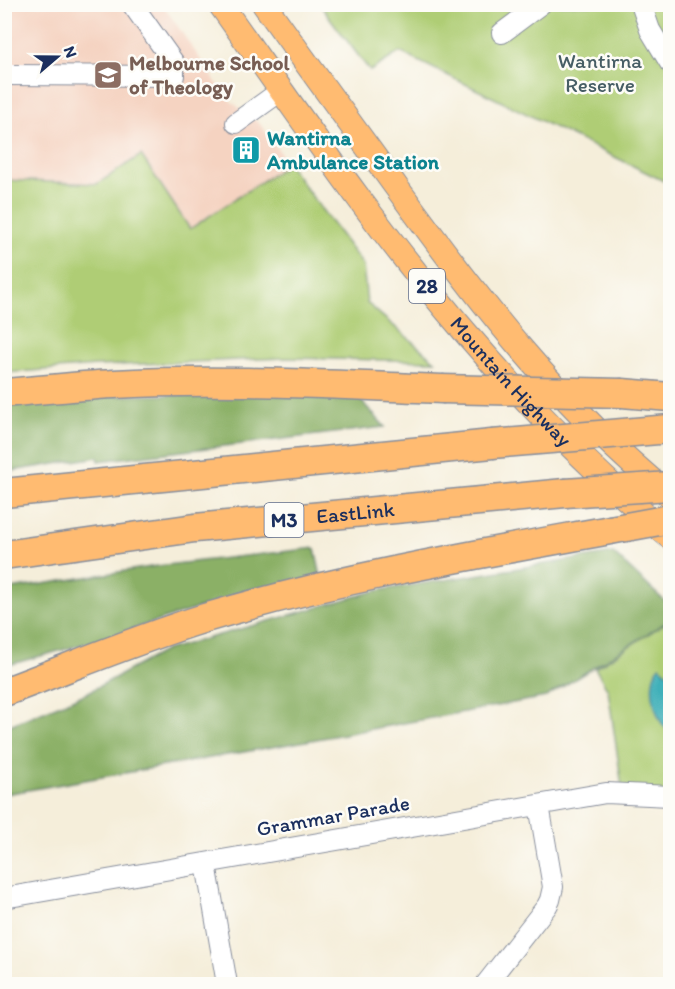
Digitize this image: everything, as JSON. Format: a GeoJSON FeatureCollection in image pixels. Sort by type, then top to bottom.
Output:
{"type":"FeatureCollection","features":[{"type":"Feature","properties":{"kind":"highway"},"geometry":{"type":"LineString","coordinates":[[4,393],[114,384],[186,382],[622,393],[670,397]]}},
{"type":"Feature","properties":{"kind":"highway"},"geometry":{"type":"LineString","coordinates":[[4,493],[492,444],[670,429]]}},
{"type":"Feature","properties":{"kind":"highway","name":"EastLink"},"geometry":{"type":"LineString","coordinates":[[4,555],[195,528],[565,493],[670,486]]}},
{"type":"Feature","properties":{"kind":"highway"},"geometry":{"type":"LineString","coordinates":[[4,692],[160,633],[292,594],[395,570],[670,519]]}},
{"type":"Feature","properties":{"kind":"main road","name":"Mountain Highway"},"geometry":{"type":"LineString","coordinates":[[220,4],[373,215],[464,331],[551,428],[616,491],[670,537]]}},
{"type":"Feature","properties":{"kind":"main road","name":"Mountain Highway"},"geometry":{"type":"LineString","coordinates":[[264,4],[430,233],[497,321],[548,382],[575,410],[670,496]]}},
{"type":"Feature","properties":{"kind":"street"},"geometry":{"type":"LineString","coordinates":[[4,75],[174,76],[174,63],[132,4]]}},
{"type":"Feature","properties":{"kind":"street"},"geometry":{"type":"LineString","coordinates":[[501,33],[541,4]]}},
{"type":"Feature","properties":{"kind":"street"},"geometry":{"type":"LineString","coordinates":[[640,4],[650,30],[670,63]]}},
{"type":"Feature","properties":{"kind":"street"},"geometry":{"type":"LineString","coordinates":[[236,123],[282,90]]}},
{"type":"Feature","properties":{"kind":"street","name":"Grammar Parade"},"geometry":{"type":"LineString","coordinates":[[4,898],[606,793],[670,796]]}},
{"type":"Feature","properties":{"kind":"street"},"geometry":{"type":"LineString","coordinates":[[486,984],[547,906],[552,894],[552,880],[539,805]]}},
{"type":"Feature","properties":{"kind":"street"},"geometry":{"type":"LineString","coordinates":[[206,864],[227,984]]}},
{"type":"Feature","properties":{"kind":"shaded area","name":"Melbourne School of Theology"},"geometry":{"type":"Polygon","coordinates":[[[5,5],[163,5],[227,98],[260,124],[288,164],[190,229],[141,155],[97,184],[5,180],[5,5]]]}},
{"type":"Feature","properties":{"kind":"green space","name":"Wantirna Reserve"},"geometry":{"type":"Polygon","coordinates":[[[320,5],[670,5],[670,184],[400,52],[370,71],[320,5]]]}},
{"type":"Feature","properties":{"kind":"green space"},"geometry":{"type":"Polygon","coordinates":[[[141,155],[190,229],[288,164],[363,265],[367,303],[435,361],[286,358],[96,366],[5,373],[5,180],[97,184],[141,155]]]}},
{"type":"Feature","properties":{"kind":"green space"},"geometry":{"type":"Polygon","coordinates":[[[354,393],[385,427],[99,461],[98,457],[5,472],[5,402],[96,396],[354,393]]]}},
{"type":"Feature","properties":{"kind":"green space"},"geometry":{"type":"Polygon","coordinates":[[[315,548],[321,577],[195,609],[95,641],[5,666],[5,590],[157,566],[315,548]]]}},
{"type":"Feature","properties":{"kind":"green space"},"geometry":{"type":"Polygon","coordinates":[[[613,553],[670,606],[670,620],[546,697],[5,794],[5,727],[85,694],[166,650],[375,591],[613,553]]]}},
{"type":"Feature","properties":{"kind":"green space"},"geometry":{"type":"Polygon","coordinates":[[[670,620],[670,803],[623,794],[608,690],[595,668],[670,620]]]}},
{"type":"Feature","properties":{"kind":"water"},"geometry":{"type":"Polygon","coordinates":[[[660,666],[670,675],[670,733],[661,722],[654,701],[652,685],[660,666]]]}},
{"type":"Feature","properties":{"kind":"place","name":"Melbourne School of Theology"},"geometry":{"type":"Point","coordinates":[108,75]}},
{"type":"Feature","properties":{"kind":"place","name":"Wantirna Ambulance Station"},"geometry":{"type":"Point","coordinates":[246,150]}}]}
